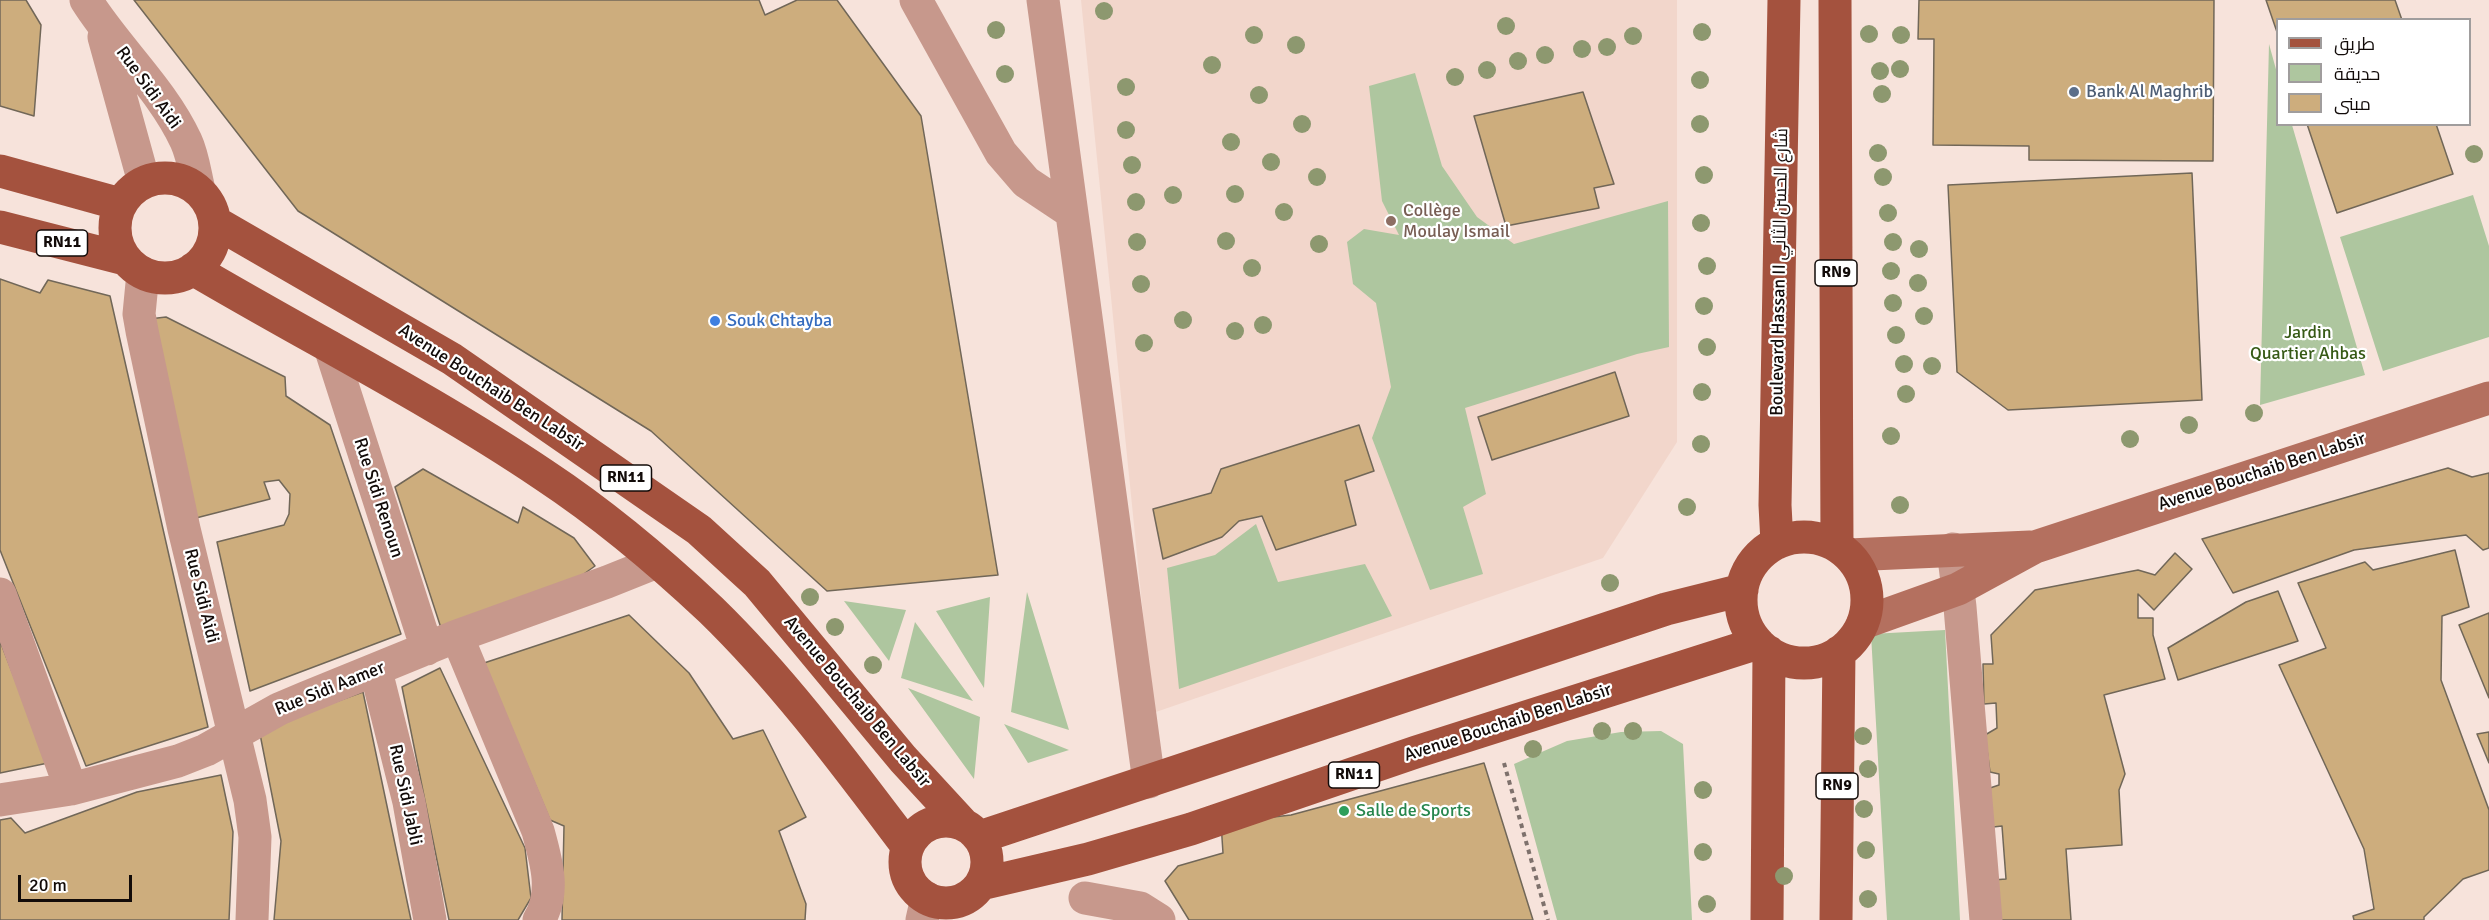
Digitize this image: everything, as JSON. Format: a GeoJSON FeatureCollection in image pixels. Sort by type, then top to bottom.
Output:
{"type":"FeatureCollection","features":[{"type":"Feature","properties":{"kind":"main road","name":"Boulevard Hassan II شارع الحسن الثاني"},"geometry":{"type":"LineString","coordinates":[[1777,543],[1775,505],[1784,0]]}},
{"type":"Feature","properties":{"kind":"main road","name":"RN9"},"geometry":{"type":"LineString","coordinates":[[1764,648],[1786,661],[1804,663],[1823,661],[1839,652],[1853,640],[1863,623],[1867,609],[1868,594],[1858,567],[1843,551],[1835,0]]}},
{"type":"Feature","properties":{"kind":"main road"},"geometry":{"type":"LineString","coordinates":[[0,171],[120,204],[127,195],[144,182],[173,178],[191,184],[199,190],[210,205],[215,222],[211,249],[193,269]]}},
{"type":"Feature","properties":{"kind":"main road","name":"RN11"},"geometry":{"type":"LineString","coordinates":[[120,204],[114,232],[118,246],[134,266]]}},
{"type":"Feature","properties":{"kind":"main road","name":"Avenue Bouchaib Ben Labsir"},"geometry":{"type":"LineString","coordinates":[[215,222],[452,359],[699,530],[757,583],[903,759],[971,830]]}},
{"type":"Feature","properties":{"kind":"main road","name":"RN11"},"geometry":{"type":"LineString","coordinates":[[0,227],[134,266],[153,277],[174,277],[193,269],[330,347],[544,475],[657,562],[711,611],[790,694],[908,847],[905,860],[907,873],[925,909],[960,901],[972,894],[981,884],[988,860],[985,848],[971,830]]}},
{"type":"Feature","properties":{"kind":"main road"},"geometry":{"type":"LineString","coordinates":[[1767,920],[1764,648],[1747,628],[1742,609],[1742,590],[1754,562],[1777,543],[1797,538],[1818,539],[1843,551]]}},
{"type":"Feature","properties":{"kind":"main road"},"geometry":{"type":"LineString","coordinates":[[908,847],[914,836],[930,824],[942,820],[971,830],[1149,782],[1666,609],[1742,590]]}},
{"type":"Feature","properties":{"kind":"main road","name":"Avenue Bouchaib Ben Labsir"},"geometry":{"type":"LineString","coordinates":[[981,884],[1088,859],[1191,829],[1494,727],[1764,648]]}},
{"type":"Feature","properties":{"kind":"main road","name":"RN9"},"geometry":{"type":"LineString","coordinates":[[1836,920],[1839,652]]}},
{"type":"Feature","properties":{"kind":"street"},"geometry":{"type":"LineString","coordinates":[[915,0],[1001,153],[1026,182],[1071,212]]}},
{"type":"Feature","properties":{"kind":"street"},"geometry":{"type":"LineString","coordinates":[[1042,0],[1149,782]]}},
{"type":"Feature","properties":{"kind":"street","name":"Rue Sidi Aidi"},"geometry":{"type":"LineString","coordinates":[[93,12],[144,182]]}},
{"type":"Feature","properties":{"kind":"street","name":"Rue Sidi Aidi"},"geometry":{"type":"LineString","coordinates":[[93,12],[177,124],[189,151],[199,190]]}},
{"type":"Feature","properties":{"kind":"street","name":"Rue Sidi Aidi"},"geometry":{"type":"LineString","coordinates":[[134,266],[141,331],[184,529],[250,800],[255,837],[252,920]]}},
{"type":"Feature","properties":{"kind":"street","name":"Rue Sidi Renoun"},"geometry":{"type":"LineString","coordinates":[[330,347],[427,649]]}},
{"type":"Feature","properties":{"kind":"street","name":"Avenue Bouchaib Ben Labsir"},"geometry":{"type":"LineString","coordinates":[[1863,623],[1958,589],[2035,547],[2489,398]]}},
{"type":"Feature","properties":{"kind":"street","name":"Avenue Bouchaib Ben Labsir"},"geometry":{"type":"LineString","coordinates":[[1843,551],[2035,547]]}},
{"type":"Feature","properties":{"kind":"street"},"geometry":{"type":"LineString","coordinates":[[1953,549],[1986,920]]}},
{"type":"Feature","properties":{"kind":"street","name":"Rue Sidi Aamer"},"geometry":{"type":"LineString","coordinates":[[0,800],[71,789],[178,761],[206,750],[279,709],[457,636],[657,562]]}},
{"type":"Feature","properties":{"kind":"street"},"geometry":{"type":"LineString","coordinates":[[0,594],[71,789]]}},
{"type":"Feature","properties":{"kind":"street"},"geometry":{"type":"LineString","coordinates":[[457,636],[538,831],[547,861],[549,884],[544,912],[539,920]]}},
{"type":"Feature","properties":{"kind":"street","name":"Rue Sidi Jabli"},"geometry":{"type":"LineString","coordinates":[[376,670],[409,802],[430,920]]}},
{"type":"Feature","properties":{"kind":"street"},"geometry":{"type":"LineString","coordinates":[[1088,859],[1083,909],[1140,908],[1159,920]]}},
{"type":"Feature","properties":{"kind":"path"},"geometry":{"type":"LineString","coordinates":[[1494,727],[1548,920]]}},
{"type":"Feature","properties":{"kind":"shaded area","name":"Collège Moulay Ismail"},"geometry":{"type":"Polygon","coordinates":[[[1081,0],[1677,0],[1677,442],[1603,558],[1153,713],[1081,0]]]}},
{"type":"Feature","properties":{"kind":"green space","name":"Jardin Quartier Ahbas"},"geometry":{"type":"Polygon","coordinates":[[[2269,44],[2276,69],[2276,126],[2292,126],[2365,375],[2260,405],[2269,44]]]}},
{"type":"Feature","properties":{"kind":"green space"},"geometry":{"type":"Polygon","coordinates":[[[1415,73],[1442,166],[1477,217],[1514,244],[1668,201],[1669,347],[1637,354],[1465,408],[1486,494],[1463,507],[1483,574],[1430,590],[1372,438],[1391,387],[1376,303],[1353,284],[1347,242],[1364,229],[1399,235],[1382,201],[1369,86],[1415,73]]]}},
{"type":"Feature","properties":{"kind":"green space","name":"Jardin Quartier Ahbas"},"geometry":{"type":"Polygon","coordinates":[[[2473,195],[2489,246],[2489,337],[2383,371],[2340,237],[2473,195]]]}},
{"type":"Feature","properties":{"kind":"green space"},"geometry":{"type":"Polygon","coordinates":[[[1256,524],[1278,582],[1365,564],[1392,616],[1179,689],[1167,568],[1215,555],[1256,524]]]}},
{"type":"Feature","properties":{"kind":"green space"},"geometry":{"type":"Polygon","coordinates":[[[1027,592],[1069,730],[1011,712],[1027,592]]]}},
{"type":"Feature","properties":{"kind":"green space"},"geometry":{"type":"Polygon","coordinates":[[[990,597],[984,688],[936,611],[990,597]]]}},
{"type":"Feature","properties":{"kind":"green space"},"geometry":{"type":"Polygon","coordinates":[[[844,601],[906,610],[889,661],[844,601]]]}},
{"type":"Feature","properties":{"kind":"green space"},"geometry":{"type":"Polygon","coordinates":[[[915,622],[973,701],[901,678],[915,622]]]}},
{"type":"Feature","properties":{"kind":"green space"},"geometry":{"type":"Polygon","coordinates":[[[1945,630],[1960,920],[1887,920],[1871,634],[1945,630]]]}},
{"type":"Feature","properties":{"kind":"green space"},"geometry":{"type":"Polygon","coordinates":[[[908,688],[980,717],[974,779],[908,688]]]}},
{"type":"Feature","properties":{"kind":"green space"},"geometry":{"type":"Polygon","coordinates":[[[1004,724],[1069,750],[1028,763],[1004,724]]]}},
{"type":"Feature","properties":{"kind":"green space"},"geometry":{"type":"Polygon","coordinates":[[[1661,731],[1683,744],[1692,920],[1557,920],[1514,764],[1567,741],[1621,732],[1661,731]]]}},
{"type":"Feature","properties":{"kind":"building"},"geometry":{"type":"Polygon","coordinates":[[[0,0],[26,0],[41,25],[34,116],[0,106],[0,0]]]}},
{"type":"Feature","properties":{"kind":"building","name":"Souk Chtayba"},"geometry":{"type":"Polygon","coordinates":[[[134,0],[759,0],[765,15],[797,0],[837,0],[921,116],[998,575],[827,591],[651,431],[298,211],[134,0]]]}},
{"type":"Feature","properties":{"kind":"building","name":"Bank Al Maghrib"},"geometry":{"type":"Polygon","coordinates":[[[1919,0],[2214,0],[2213,161],[2029,160],[2029,146],[1933,145],[1934,39],[1918,39],[1919,0]]]}},
{"type":"Feature","properties":{"kind":"building"},"geometry":{"type":"Polygon","coordinates":[[[2266,0],[2395,0],[2401,18],[2276,18],[2276,29],[2266,0]]]}},
{"type":"Feature","properties":{"kind":"building"},"geometry":{"type":"Polygon","coordinates":[[[1583,92],[1614,184],[1594,188],[1599,208],[1506,226],[1474,116],[1583,92]]]}},
{"type":"Feature","properties":{"kind":"building"},"geometry":{"type":"Polygon","coordinates":[[[2308,126],[2437,126],[2453,174],[2337,213],[2308,126]]]}},
{"type":"Feature","properties":{"kind":"building"},"geometry":{"type":"Polygon","coordinates":[[[2192,173],[2202,400],[2008,410],[1957,372],[1948,185],[2192,173]]]}},
{"type":"Feature","properties":{"kind":"building"},"geometry":{"type":"Polygon","coordinates":[[[0,279],[40,293],[48,280],[110,296],[208,727],[86,766],[0,550],[0,279]]]}},
{"type":"Feature","properties":{"kind":"building"},"geometry":{"type":"Polygon","coordinates":[[[166,317],[285,377],[286,396],[330,425],[401,634],[250,691],[217,542],[284,525],[289,514],[290,494],[279,480],[264,482],[270,499],[196,518],[149,319],[166,317]]]}},
{"type":"Feature","properties":{"kind":"building"},"geometry":{"type":"Polygon","coordinates":[[[1615,372],[1629,416],[1492,460],[1478,417],[1615,372]]]}},
{"type":"Feature","properties":{"kind":"building"},"geometry":{"type":"Polygon","coordinates":[[[1359,425],[1374,471],[1345,481],[1356,525],[1276,550],[1262,516],[1239,521],[1222,537],[1163,559],[1153,509],[1211,493],[1221,469],[1359,425]]]}},
{"type":"Feature","properties":{"kind":"building"},"geometry":{"type":"Polygon","coordinates":[[[2448,468],[2472,477],[2489,473],[2489,548],[2483,550],[2466,535],[2354,550],[2233,593],[2202,539],[2448,468]]]}},
{"type":"Feature","properties":{"kind":"building"},"geometry":{"type":"Polygon","coordinates":[[[423,469],[518,523],[523,507],[574,538],[595,566],[581,576],[441,628],[395,487],[423,469]]]}},
{"type":"Feature","properties":{"kind":"building"},"geometry":{"type":"Polygon","coordinates":[[[2455,550],[2469,607],[2442,616],[2441,680],[2489,810],[2489,870],[2463,879],[2424,917],[2424,920],[2354,920],[2353,916],[2374,909],[2364,849],[2279,665],[2326,648],[2298,583],[2365,562],[2373,570],[2455,550]]]}},
{"type":"Feature","properties":{"kind":"building"},"geometry":{"type":"Polygon","coordinates":[[[2175,553],[2192,569],[2154,610],[2138,594],[2138,618],[2153,618],[2153,635],[2165,679],[2104,695],[2125,774],[2119,790],[2122,845],[2066,849],[2071,920],[1996,920],[1993,880],[2006,879],[2002,826],[1993,827],[1990,788],[1999,785],[1999,774],[1990,772],[1985,735],[1997,728],[1996,703],[1984,704],[1983,664],[1993,664],[1991,635],[2035,590],[2138,570],[2155,575],[2175,553]]]}},
{"type":"Feature","properties":{"kind":"building"},"geometry":{"type":"Polygon","coordinates":[[[2278,591],[2298,641],[2178,680],[2168,648],[2246,602],[2278,591]]]}},
{"type":"Feature","properties":{"kind":"building"},"geometry":{"type":"Polygon","coordinates":[[[2489,613],[2489,698],[2459,625],[2489,613]]]}},
{"type":"Feature","properties":{"kind":"building"},"geometry":{"type":"Polygon","coordinates":[[[629,615],[689,673],[733,739],[763,730],[806,817],[779,831],[806,904],[805,920],[562,920],[564,826],[550,820],[484,663],[629,615]]]}},
{"type":"Feature","properties":{"kind":"building"},"geometry":{"type":"Polygon","coordinates":[[[0,641],[48,763],[0,773],[0,641]]]}},
{"type":"Feature","properties":{"kind":"building"},"geometry":{"type":"Polygon","coordinates":[[[440,668],[525,848],[531,898],[518,920],[449,920],[402,687],[440,668]]]}},
{"type":"Feature","properties":{"kind":"building"},"geometry":{"type":"Polygon","coordinates":[[[363,692],[411,920],[274,920],[281,841],[259,729],[363,692]]]}},
{"type":"Feature","properties":{"kind":"building"},"geometry":{"type":"Polygon","coordinates":[[[2489,732],[2489,763],[2477,734],[2489,732]]]}},
{"type":"Feature","properties":{"kind":"building"},"geometry":{"type":"Polygon","coordinates":[[[1484,763],[1533,920],[1189,920],[1165,881],[1178,866],[1223,853],[1221,823],[1291,815],[1484,763]]]}},
{"type":"Feature","properties":{"kind":"building"},"geometry":{"type":"Polygon","coordinates":[[[221,775],[233,832],[229,920],[0,920],[0,820],[11,818],[25,833],[137,792],[221,775]]]}},
{"type":"Feature","properties":{"kind":"place","name":"Bank Al Maghrib"},"geometry":{"type":"Point","coordinates":[2074,92]}},
{"type":"Feature","properties":{"kind":"place","name":"Collège Moulay Ismail"},"geometry":{"type":"Point","coordinates":[1391,221]}},
{"type":"Feature","properties":{"kind":"place","name":"Souk Chtayba"},"geometry":{"type":"Point","coordinates":[715,321]}},
{"type":"Feature","properties":{"kind":"place","name":"Salle de Sports"},"geometry":{"type":"Point","coordinates":[1344,811]}}]}
